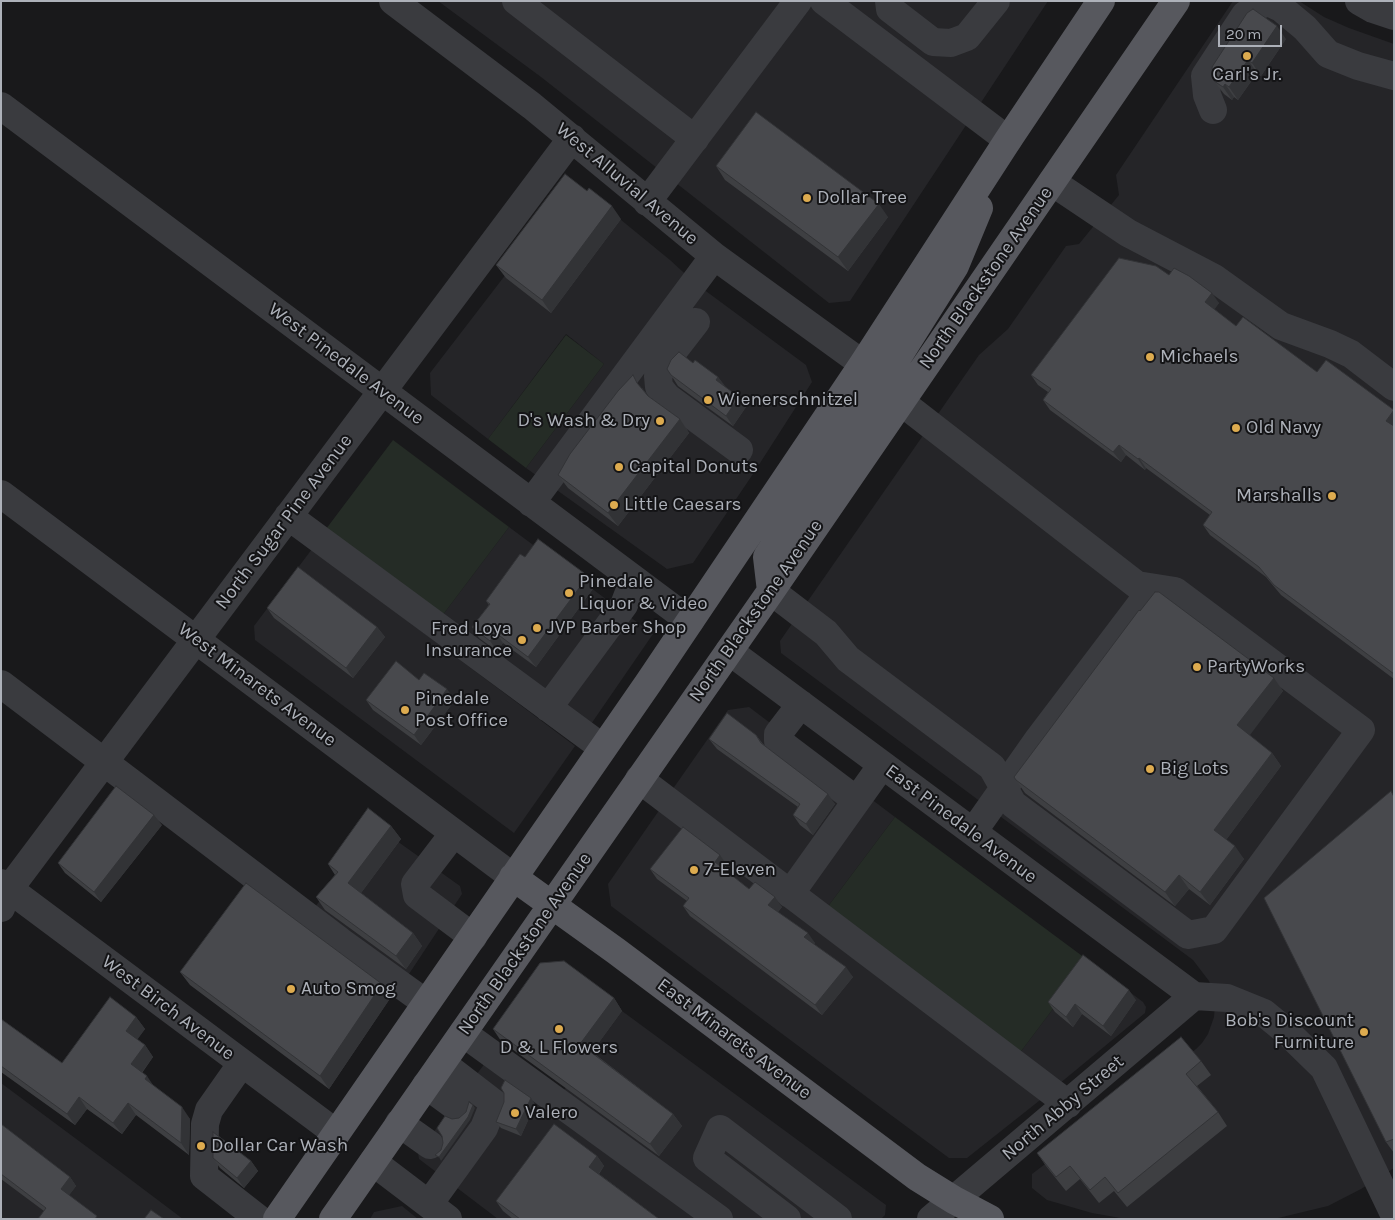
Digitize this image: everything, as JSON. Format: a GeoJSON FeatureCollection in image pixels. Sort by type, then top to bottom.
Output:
{"type":"FeatureCollection","features":[{"type":"Feature","properties":{"kind":"main road"},"geometry":{"type":"LineString","coordinates":[[276,1219],[690,621],[863,364],[1008,140],[1101,1]]}},
{"type":"Feature","properties":{"kind":"main road","name":"North Blackstone Avenue"},"geometry":{"type":"LineString","coordinates":[[333,1219],[771,591],[1176,1]]}},
{"type":"Feature","properties":{"kind":"main road"},"geometry":{"type":"LineString","coordinates":[[900,402],[890,393],[886,384],[887,374],[955,266],[1008,140]]}},
{"type":"Feature","properties":{"kind":"main road"},"geometry":{"type":"LineString","coordinates":[[771,591],[766,557],[863,412],[870,398],[869,376],[863,364]]}},
{"type":"Feature","properties":{"kind":"main road","name":"East Minarets Avenue"},"geometry":{"type":"LineString","coordinates":[[513,877],[616,950],[917,1177],[990,1219]]}},
{"type":"Feature","properties":{"kind":"street","name":"West Alluvial Avenue"},"geometry":{"type":"LineString","coordinates":[[393,1],[532,106],[714,256],[863,364]]}},
{"type":"Feature","properties":{"kind":"street"},"geometry":{"type":"LineString","coordinates":[[516,1],[695,139]]}},
{"type":"Feature","properties":{"kind":"street"},"geometry":{"type":"LineString","coordinates":[[647,202],[798,1]]}},
{"type":"Feature","properties":{"kind":"street"},"geometry":{"type":"LineString","coordinates":[[824,1],[1008,140]]}},
{"type":"Feature","properties":{"kind":"street"},"geometry":{"type":"LineString","coordinates":[[889,1],[890,9],[895,14],[933,42],[952,44],[967,37],[996,1]]}},
{"type":"Feature","properties":{"kind":"street"},"geometry":{"type":"LineString","coordinates":[[1359,1],[1373,9],[1394,16]]}},
{"type":"Feature","properties":{"kind":"street"},"geometry":{"type":"LineString","coordinates":[[1213,110],[1207,95],[1204,76],[1245,15],[1268,2],[1281,8],[1305,28],[1328,54],[1358,66],[1394,76]]}},
{"type":"Feature","properties":{"kind":"street","name":"West Pinedale Avenue"},"geometry":{"type":"LineString","coordinates":[[1,106],[690,621]]}},
{"type":"Feature","properties":{"kind":"street","name":"North Sugar Pine Avenue"},"geometry":{"type":"LineString","coordinates":[[4,893],[572,138]]}},
{"type":"Feature","properties":{"kind":"street"},"geometry":{"type":"LineString","coordinates":[[1052,182],[1128,233],[1214,278],[1281,326],[1351,354],[1394,387]]}},
{"type":"Feature","properties":{"kind":"street"},"geometry":{"type":"LineString","coordinates":[[532,503],[714,256]]}},
{"type":"Feature","properties":{"kind":"street"},"geometry":{"type":"LineString","coordinates":[[696,322],[665,362],[658,376],[659,386],[667,397],[739,450]]}},
{"type":"Feature","properties":{"kind":"street"},"geometry":{"type":"LineString","coordinates":[[771,591],[826,633],[848,659],[992,768],[1013,804],[1188,935],[1214,930],[1361,730],[1175,591],[1137,585],[900,402]]}},
{"type":"Feature","properties":{"kind":"street","name":"West Minarets Avenue"},"geometry":{"type":"LineString","coordinates":[[1,494],[513,877]]}},
{"type":"Feature","properties":{"kind":"street"},"geometry":{"type":"LineString","coordinates":[[288,516],[603,748]]}},
{"type":"Feature","properties":{"kind":"street"},"geometry":{"type":"LineString","coordinates":[[548,708],[624,605],[634,579]]}},
{"type":"Feature","properties":{"kind":"street"},"geometry":{"type":"LineString","coordinates":[[973,832],[1037,741],[1153,588]]}},
{"type":"Feature","properties":{"kind":"street","name":"East Pinedale Avenue"},"geometry":{"type":"LineString","coordinates":[[729,651],[1194,996]]}},
{"type":"Feature","properties":{"kind":"street"},"geometry":{"type":"LineString","coordinates":[[1,684],[426,1003]]}},
{"type":"Feature","properties":{"kind":"street"},"geometry":{"type":"LineString","coordinates":[[801,704],[778,734],[778,741],[856,800]]}},
{"type":"Feature","properties":{"kind":"street"},"geometry":{"type":"LineString","coordinates":[[790,894],[882,765]]}},
{"type":"Feature","properties":{"kind":"street"},"geometry":{"type":"LineString","coordinates":[[639,780],[1068,1104]]}},
{"type":"Feature","properties":{"kind":"street"},"geometry":{"type":"LineString","coordinates":[[454,833],[415,884],[417,896],[473,936]]}},
{"type":"Feature","properties":{"kind":"street","name":"West Birch Avenue"},"geometry":{"type":"LineString","coordinates":[[4,893],[242,1063],[336,1133]]}},
{"type":"Feature","properties":{"kind":"street"},"geometry":{"type":"LineString","coordinates":[[1194,996],[1227,998],[1264,1013],[1286,1031],[1324,1068],[1394,1214]]}},
{"type":"Feature","properties":{"kind":"street","name":"North Abby Street"},"geometry":{"type":"LineString","coordinates":[[932,1219],[1194,996]]}},
{"type":"Feature","properties":{"kind":"street"},"geometry":{"type":"LineString","coordinates":[[463,1033],[719,1219]]}},
{"type":"Feature","properties":{"kind":"street"},"geometry":{"type":"LineString","coordinates":[[242,1063],[209,1110],[205,1124],[204,1176],[259,1219]]}},
{"type":"Feature","properties":{"kind":"street"},"geometry":{"type":"LineString","coordinates":[[373,1162],[438,1212],[451,1150],[481,1126],[494,1103],[442,1063]]}},
{"type":"Feature","properties":{"kind":"street"},"geometry":{"type":"LineString","coordinates":[[426,1086],[456,1107]]}},
{"type":"Feature","properties":{"kind":"street"},"geometry":{"type":"LineString","coordinates":[[404,1116],[451,1150]]}},
{"type":"Feature","properties":{"kind":"street"},"geometry":{"type":"LineString","coordinates":[[787,1219],[707,1158],[720,1130],[833,1218]]}},
{"type":"Feature","properties":{"kind":"shaded area"},"geometry":{"type":"Polygon","coordinates":[[[438,1],[1048,1],[850,301],[829,303],[541,77],[438,1]]]}},
{"type":"Feature","properties":{"kind":"shaded area"},"geometry":{"type":"Polygon","coordinates":[[[1233,1],[1299,1],[1324,17],[1394,44],[1394,1168],[1361,1189],[1328,1206],[1274,1219],[1126,1219],[1092,1213],[1047,1200],[1032,1188],[1032,1174],[1202,1043],[1208,1034],[1214,1017],[1215,1005],[1209,981],[1193,960],[781,653],[780,641],[979,355],[1008,329],[1066,246],[1079,244],[1119,195],[1116,175],[1233,1]]]}},
{"type":"Feature","properties":{"kind":"shaded area"},"geometry":{"type":"Polygon","coordinates":[[[576,183],[670,260],[695,283],[806,365],[812,382],[693,563],[667,569],[526,468],[604,364],[566,334],[488,439],[431,395],[430,373],[576,183]]]}},
{"type":"Feature","properties":{"kind":"shaded area"},"geometry":{"type":"Polygon","coordinates":[[[566,335],[604,364],[526,468],[488,439],[566,335]]]}},
{"type":"Feature","properties":{"kind":"shaded area"},"geometry":{"type":"Polygon","coordinates":[[[393,440],[509,527],[439,620],[323,533],[393,440]]]}},
{"type":"Feature","properties":{"kind":"shaded area"},"geometry":{"type":"Polygon","coordinates":[[[509,527],[653,634],[589,727],[439,620],[509,527]]]}},
{"type":"Feature","properties":{"kind":"shaded area"},"geometry":{"type":"Polygon","coordinates":[[[312,549],[575,746],[514,833],[255,640],[254,626],[312,549]]]}},
{"type":"Feature","properties":{"kind":"shaded area"},"geometry":{"type":"Polygon","coordinates":[[[749,707],[895,817],[826,909],[670,793],[728,710],[749,707]]]}},
{"type":"Feature","properties":{"kind":"shaded area"},"geometry":{"type":"Polygon","coordinates":[[[660,809],[1044,1097],[967,1158],[949,1158],[611,906],[608,884],[660,809]]]}},
{"type":"Feature","properties":{"kind":"shaded area"},"geometry":{"type":"Polygon","coordinates":[[[895,817],[1089,961],[1019,1054],[826,909],[895,817]]]}},
{"type":"Feature","properties":{"kind":"shaded area"},"geometry":{"type":"Polygon","coordinates":[[[376,826],[460,886],[462,894],[405,980],[312,911],[376,826]]]}},
{"type":"Feature","properties":{"kind":"shaded area"},"geometry":{"type":"Polygon","coordinates":[[[1089,961],[1143,1002],[1146,1007],[1145,1013],[1059,1084],[1019,1054],[1089,961]]]}},
{"type":"Feature","properties":{"kind":"shaded area"},"geometry":{"type":"Polygon","coordinates":[[[622,1011],[886,1205],[885,1215],[881,1219],[498,1219],[419,1159],[418,1153],[497,1047],[561,1094],[622,1011]]]}},
{"type":"Feature","properties":{"kind":"shaded area"},"geometry":{"type":"Polygon","coordinates":[[[1,1083],[118,1170],[183,1219],[1,1219],[1,1083]]]}},
{"type":"Feature","properties":{"kind":"shaded area"},"geometry":{"type":"Polygon","coordinates":[[[402,1206],[418,1219],[370,1219],[374,1212],[402,1206]]]}},
{"type":"Feature","properties":{"kind":"building"},"geometry":{"type":"Polygon","coordinates":[[[1253,9],[1277,26],[1252,63],[1248,60],[1229,87],[1225,84],[1223,87],[1214,81],[1212,67],[1247,13],[1253,9]]]}},
{"type":"Feature","properties":{"kind":"building","name":"Dollar Tree"},"geometry":{"type":"Polygon","coordinates":[[[756,112],[879,204],[838,257],[716,166],[756,112]]]}},
{"type":"Feature","properties":{"kind":"building"},"geometry":{"type":"Polygon","coordinates":[[[565,174],[587,191],[589,188],[612,206],[542,300],[496,265],[565,174]]]}},
{"type":"Feature","properties":{"kind":"building"},"geometry":{"type":"Polygon","coordinates":[[[1119,258],[1156,266],[1169,275],[1174,268],[1189,276],[1212,293],[1205,302],[1236,326],[1243,317],[1317,372],[1326,360],[1394,410],[1386,421],[1394,426],[1394,674],[1274,585],[1259,567],[1203,525],[1212,512],[1139,458],[1119,445],[1113,452],[1043,400],[1051,389],[1031,375],[1119,258]]]}},
{"type":"Feature","properties":{"kind":"building"},"geometry":{"type":"Polygon","coordinates":[[[679,352],[693,363],[695,360],[718,377],[716,380],[739,397],[726,416],[671,375],[667,369],[671,360],[679,352]]]}},
{"type":"Feature","properties":{"kind":"building"},"geometry":{"type":"Polygon","coordinates":[[[633,375],[648,396],[680,419],[608,513],[558,475],[570,454],[618,391],[633,375]]]}},
{"type":"Feature","properties":{"kind":"building"},"geometry":{"type":"Polygon","coordinates":[[[538,539],[588,576],[528,657],[496,633],[490,641],[472,627],[490,604],[486,601],[520,554],[525,557],[538,539]]]}},
{"type":"Feature","properties":{"kind":"building"},"geometry":{"type":"Polygon","coordinates":[[[298,567],[377,627],[346,668],[267,608],[298,567]]]}},
{"type":"Feature","properties":{"kind":"building"},"geometry":{"type":"Polygon","coordinates":[[[1155,592],[1159,592],[1274,678],[1237,725],[1272,753],[1214,830],[1235,846],[1200,892],[1179,875],[1165,892],[1014,777],[1139,610],[1155,592]]]}},
{"type":"Feature","properties":{"kind":"building"},"geometry":{"type":"Polygon","coordinates":[[[396,661],[419,680],[424,673],[447,689],[414,735],[366,700],[396,661]]]}},
{"type":"Feature","properties":{"kind":"building"},"geometry":{"type":"Polygon","coordinates":[[[727,713],[756,735],[761,743],[828,794],[806,824],[793,815],[800,804],[709,739],[727,713]]]}},
{"type":"Feature","properties":{"kind":"building"},"geometry":{"type":"Polygon","coordinates":[[[116,786],[154,815],[94,892],[58,863],[116,786]]]}},
{"type":"Feature","properties":{"kind":"building","name":"Bob's Discount Furniture"},"geometry":{"type":"Polygon","coordinates":[[[1391,791],[1394,797],[1394,1139],[1386,1142],[1264,898],[1391,791]]]}},
{"type":"Feature","properties":{"kind":"building"},"geometry":{"type":"Polygon","coordinates":[[[368,808],[391,826],[348,883],[413,933],[396,956],[316,897],[338,872],[328,864],[368,808]]]}},
{"type":"Feature","properties":{"kind":"building"},"geometry":{"type":"Polygon","coordinates":[[[683,827],[720,855],[715,862],[749,889],[755,882],[775,897],[768,905],[808,933],[804,937],[846,967],[815,1005],[683,906],[689,898],[650,869],[683,827]]]}},
{"type":"Feature","properties":{"kind":"building","name":"Auto Smog"},"geometry":{"type":"Polygon","coordinates":[[[246,883],[382,984],[320,1076],[180,972],[246,883]]]}},
{"type":"Feature","properties":{"kind":"building"},"geometry":{"type":"Polygon","coordinates":[[[1083,955],[1129,990],[1103,1026],[1075,1004],[1066,1017],[1048,1002],[1083,955]]]}},
{"type":"Feature","properties":{"kind":"building"},"geometry":{"type":"Polygon","coordinates":[[[564,961],[614,998],[580,1044],[673,1114],[650,1144],[493,1029],[540,963],[564,961]]]}},
{"type":"Feature","properties":{"kind":"building"},"geometry":{"type":"Polygon","coordinates":[[[110,997],[136,1017],[126,1031],[145,1045],[131,1064],[147,1076],[145,1079],[182,1107],[181,1143],[128,1103],[113,1123],[79,1097],[67,1114],[1,1066],[1,1019],[62,1063],[110,997]]]}},
{"type":"Feature","properties":{"kind":"building"},"geometry":{"type":"Polygon","coordinates":[[[1181,1037],[1201,1061],[1186,1074],[1218,1112],[1118,1193],[1105,1177],[1090,1190],[1070,1166],[1056,1177],[1037,1153],[1181,1037]]]}},
{"type":"Feature","properties":{"kind":"building","name":"Valero"},"geometry":{"type":"Polygon","coordinates":[[[505,1080],[531,1098],[516,1129],[496,1122],[504,1102],[504,1093],[501,1088],[505,1080]]]}},
{"type":"Feature","properties":{"kind":"building"},"geometry":{"type":"Polygon","coordinates":[[[469,1102],[473,1105],[468,1117],[439,1157],[435,1155],[441,1150],[443,1143],[442,1136],[437,1128],[445,1116],[452,1119],[459,1118],[466,1112],[469,1102]]]}},
{"type":"Feature","properties":{"kind":"building"},"geometry":{"type":"Polygon","coordinates":[[[1,1124],[70,1177],[61,1189],[97,1216],[95,1219],[38,1219],[46,1208],[1,1174],[1,1124]]]}},
{"type":"Feature","properties":{"kind":"building"},"geometry":{"type":"Polygon","coordinates":[[[554,1124],[597,1156],[589,1167],[659,1219],[520,1219],[496,1201],[554,1124]]]}},
{"type":"Feature","properties":{"kind":"building"},"geometry":{"type":"Polygon","coordinates":[[[213,1132],[251,1161],[237,1178],[213,1158],[213,1132]]]}},
{"type":"Feature","properties":{"kind":"building"},"geometry":{"type":"Polygon","coordinates":[[[151,1210],[164,1219],[144,1219],[151,1210]]]}},
{"type":"Feature","properties":{"kind":"place","name":"Carl's Jr."},"geometry":{"type":"Point","coordinates":[1247,56]}},
{"type":"Feature","properties":{"kind":"place","name":"Dollar Tree"},"geometry":{"type":"Point","coordinates":[807,198]}},
{"type":"Feature","properties":{"kind":"place","name":"Michaels"},"geometry":{"type":"Point","coordinates":[1150,357]}},
{"type":"Feature","properties":{"kind":"place","name":"Wienerschnitzel"},"geometry":{"type":"Point","coordinates":[708,400]}},
{"type":"Feature","properties":{"kind":"place","name":"D's Wash & Dry"},"geometry":{"type":"Point","coordinates":[660,421]}},
{"type":"Feature","properties":{"kind":"place","name":"Old Navy"},"geometry":{"type":"Point","coordinates":[1236,428]}},
{"type":"Feature","properties":{"kind":"place","name":"Capital Donuts"},"geometry":{"type":"Point","coordinates":[619,467]}},
{"type":"Feature","properties":{"kind":"place","name":"Marshalls"},"geometry":{"type":"Point","coordinates":[1332,496]}},
{"type":"Feature","properties":{"kind":"place","name":"Little Caesars"},"geometry":{"type":"Point","coordinates":[614,505]}},
{"type":"Feature","properties":{"kind":"place","name":"Pinedale Liquor & Video"},"geometry":{"type":"Point","coordinates":[569,593]}},
{"type":"Feature","properties":{"kind":"place","name":"JVP Barber Shop"},"geometry":{"type":"Point","coordinates":[537,628]}},
{"type":"Feature","properties":{"kind":"place","name":"Fred Loya Insurance"},"geometry":{"type":"Point","coordinates":[522,640]}},
{"type":"Feature","properties":{"kind":"place","name":"PartyWorks"},"geometry":{"type":"Point","coordinates":[1197,667]}},
{"type":"Feature","properties":{"kind":"place","name":"Pinedale Post Office"},"geometry":{"type":"Point","coordinates":[405,710]}},
{"type":"Feature","properties":{"kind":"place","name":"Big Lots"},"geometry":{"type":"Point","coordinates":[1150,769]}},
{"type":"Feature","properties":{"kind":"place","name":"7-Eleven"},"geometry":{"type":"Point","coordinates":[694,870]}},
{"type":"Feature","properties":{"kind":"place","name":"Auto Smog"},"geometry":{"type":"Point","coordinates":[291,989]}},
{"type":"Feature","properties":{"kind":"place","name":"D & L Flowers"},"geometry":{"type":"Point","coordinates":[559,1029]}},
{"type":"Feature","properties":{"kind":"place","name":"Bob's Discount Furniture"},"geometry":{"type":"Point","coordinates":[1364,1032]}},
{"type":"Feature","properties":{"kind":"place","name":"Valero"},"geometry":{"type":"Point","coordinates":[515,1113]}},
{"type":"Feature","properties":{"kind":"place","name":"Dollar Car Wash"},"geometry":{"type":"Point","coordinates":[201,1146]}}]}
